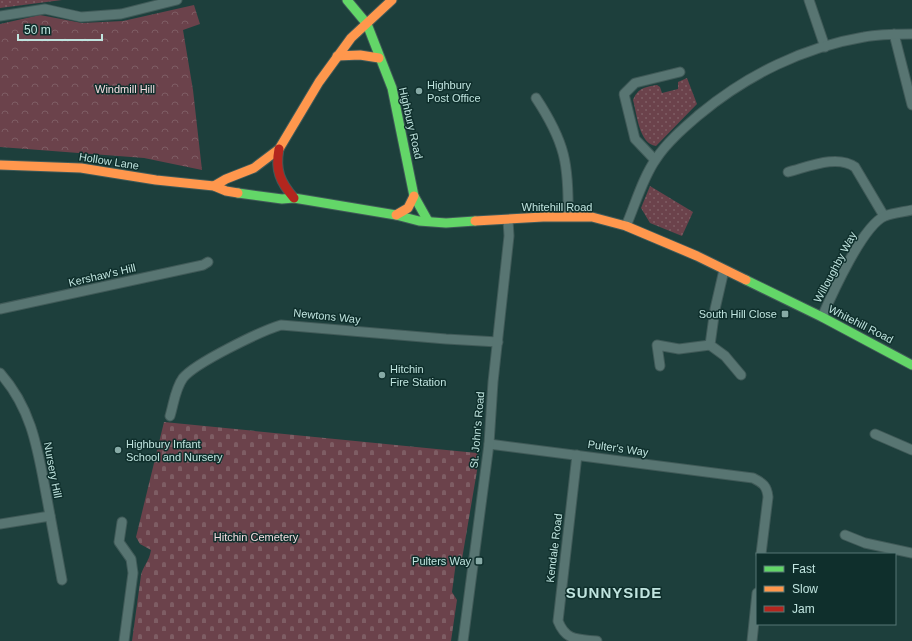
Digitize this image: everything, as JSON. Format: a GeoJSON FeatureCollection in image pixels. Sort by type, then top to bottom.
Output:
{"type":"FeatureCollection","features":[{"type":"Feature","properties":{"kind":"street"},"geometry":{"type":"LineString","coordinates":[[0,16],[45,9],[81,17],[121,14],[177,0]]}},
{"type":"Feature","properties":{"kind":"street"},"geometry":{"type":"LineString","coordinates":[[214,186],[226,179],[254,168],[279,149],[337,56],[351,38],[392,0]]}},
{"type":"Feature","properties":{"kind":"street"},"geometry":{"type":"LineString","coordinates":[[809,0],[825,47]]}},
{"type":"Feature","properties":{"kind":"street"},"geometry":{"type":"LineString","coordinates":[[350,4],[379,12]]}},
{"type":"Feature","properties":{"kind":"street"},"geometry":{"type":"LineString","coordinates":[[350,4],[367,24]]}},
{"type":"Feature","properties":{"kind":"street"},"geometry":{"type":"LineString","coordinates":[[350,4],[351,38]]}},
{"type":"Feature","properties":{"kind":"street","name":"Highbury Road"},"geometry":{"type":"LineString","coordinates":[[367,24],[392,88],[414,196],[428,221]]}},
{"type":"Feature","properties":{"kind":"street"},"geometry":{"type":"LineString","coordinates":[[894,34],[912,105]]}},
{"type":"Feature","properties":{"kind":"street"},"geometry":{"type":"LineString","coordinates":[[626,226],[655,160],[688,124],[718,99],[747,80],[785,60],[825,47],[864,37],[912,34]]}},
{"type":"Feature","properties":{"kind":"street"},"geometry":{"type":"LineString","coordinates":[[337,56],[360,55],[379,58]]}},
{"type":"Feature","properties":{"kind":"street"},"geometry":{"type":"LineString","coordinates":[[655,160],[635,139],[624,94],[635,83],[680,72]]}},
{"type":"Feature","properties":{"kind":"street"},"geometry":{"type":"LineString","coordinates":[[536,98],[559,138],[564,154],[568,170],[568,216]]}},
{"type":"Feature","properties":{"kind":"street"},"geometry":{"type":"LineString","coordinates":[[279,149],[276,173],[282,185],[294,198]]}},
{"type":"Feature","properties":{"kind":"street"},"geometry":{"type":"LineString","coordinates":[[788,172],[832,161],[848,162],[855,167],[884,216],[912,210]]}},
{"type":"Feature","properties":{"kind":"street","name":"Hollow Lane"},"geometry":{"type":"LineString","coordinates":[[0,165],[81,168],[156,180],[214,186],[226,191],[244,194]]}},
{"type":"Feature","properties":{"kind":"street","name":"Whitehill Road"},"geometry":{"type":"LineString","coordinates":[[244,194],[282,199],[294,198],[396,215],[419,221],[446,223],[568,216],[592,217],[626,226],[697,256],[822,317],[912,365]]}},
{"type":"Feature","properties":{"kind":"street"},"geometry":{"type":"LineString","coordinates":[[396,215],[411,204],[414,196]]}},
{"type":"Feature","properties":{"kind":"street","name":"Willoughby Way"},"geometry":{"type":"LineString","coordinates":[[822,317],[843,272],[864,235],[884,216]]}},
{"type":"Feature","properties":{"kind":"street","name":"St. John's Road"},"geometry":{"type":"LineString","coordinates":[[463,641],[489,444],[509,236],[508,220]]}},
{"type":"Feature","properties":{"kind":"street","name":"Kershaw's Hill"},"geometry":{"type":"LineString","coordinates":[[0,309],[208,262]]}},
{"type":"Feature","properties":{"kind":"street"},"geometry":{"type":"LineString","coordinates":[[710,345],[714,309],[724,270]]}},
{"type":"Feature","properties":{"kind":"street","name":"Newtons Way"},"geometry":{"type":"LineString","coordinates":[[170,416],[180,384],[191,370],[267,330],[281,325],[498,342]]}},
{"type":"Feature","properties":{"kind":"street"},"geometry":{"type":"LineString","coordinates":[[660,366],[657,345],[679,349],[710,345],[725,356],[741,375]]}},
{"type":"Feature","properties":{"kind":"street","name":"Nursery Hill"},"geometry":{"type":"LineString","coordinates":[[0,373],[20,400],[30,421],[40,460],[62,580]]}},
{"type":"Feature","properties":{"kind":"street"},"geometry":{"type":"LineString","coordinates":[[875,434],[912,450]]}},
{"type":"Feature","properties":{"kind":"street","name":"Pulter's Way"},"geometry":{"type":"LineString","coordinates":[[489,444],[753,478],[765,484],[768,497],[762,553]]}},
{"type":"Feature","properties":{"kind":"street","name":"Kendale Road"},"geometry":{"type":"LineString","coordinates":[[577,455],[558,621],[562,632],[572,638],[597,641]]}},
{"type":"Feature","properties":{"kind":"street"},"geometry":{"type":"LineString","coordinates":[[0,524],[50,516]]}},
{"type":"Feature","properties":{"kind":"street"},"geometry":{"type":"LineString","coordinates":[[122,522],[119,542],[131,559],[133,573],[124,641]]}},
{"type":"Feature","properties":{"kind":"street"},"geometry":{"type":"LineString","coordinates":[[845,535],[865,543],[912,553]]}},
{"type":"Feature","properties":{"kind":"street"},"geometry":{"type":"LineString","coordinates":[[752,641],[756,603]]}},
{"type":"Feature","properties":{"kind":"green space"},"geometry":{"type":"Polygon","coordinates":[[[0,0],[62,0],[0,8],[0,0]]]}},
{"type":"Feature","properties":{"kind":"green space","name":"Windmill Hill"},"geometry":{"type":"Polygon","coordinates":[[[194,5],[200,24],[183,30],[193,90],[202,170],[144,158],[0,147],[0,24],[40,15],[82,23],[123,21],[194,5]]]}},
{"type":"Feature","properties":{"kind":"green space"},"geometry":{"type":"Polygon","coordinates":[[[687,78],[697,104],[656,146],[650,144],[642,134],[640,128],[633,100],[635,96],[642,89],[649,86],[657,85],[660,87],[662,93],[678,89],[678,82],[687,78]]]}},
{"type":"Feature","properties":{"kind":"green space"},"geometry":{"type":"Polygon","coordinates":[[[650,186],[693,212],[682,236],[650,223],[641,208],[650,186]]]}},
{"type":"Feature","properties":{"kind":"green space","name":"Hitchin Cemetery"},"geometry":{"type":"Polygon","coordinates":[[[164,422],[477,453],[479,459],[462,559],[456,562],[452,592],[457,600],[451,641],[132,641],[141,575],[151,550],[140,544],[136,537],[164,422]]]}},
{"type":"Feature","properties":{"kind":"traffic: fast"},"geometry":{"type":"LineString","coordinates":[[347,0],[367,24],[392,88],[414,196],[428,221]]}},
{"type":"Feature","properties":{"kind":"traffic: fast"},"geometry":{"type":"LineString","coordinates":[[238,193],[282,199],[294,198],[396,215],[419,221],[446,223],[475,221]]}},
{"type":"Feature","properties":{"kind":"traffic: fast"},"geometry":{"type":"LineString","coordinates":[[746,280],[822,317],[912,365]]}},
{"type":"Feature","properties":{"kind":"traffic: slow"},"geometry":{"type":"LineString","coordinates":[[214,186],[226,179],[254,168],[279,149],[319,82],[351,38],[392,0]]}},
{"type":"Feature","properties":{"kind":"traffic: slow"},"geometry":{"type":"LineString","coordinates":[[337,56],[360,55],[379,58]]}},
{"type":"Feature","properties":{"kind":"traffic: slow"},"geometry":{"type":"LineString","coordinates":[[0,165],[81,168],[156,180],[214,186],[226,191],[238,193]]}},
{"type":"Feature","properties":{"kind":"traffic: slow"},"geometry":{"type":"LineString","coordinates":[[396,215],[408,208],[414,196]]}},
{"type":"Feature","properties":{"kind":"traffic: slow"},"geometry":{"type":"LineString","coordinates":[[475,221],[543,217],[592,217],[626,226],[697,256],[746,280]]}},
{"type":"Feature","properties":{"kind":"traffic: jam"},"geometry":{"type":"LineString","coordinates":[[279,149],[278,170],[285,187],[294,198]]}},
{"type":"Feature","properties":{"kind":"place","name":"Highbury Post Office"},"geometry":{"type":"Point","coordinates":[419,91]}},
{"type":"Feature","properties":{"kind":"place","name":"South Hill Close"},"geometry":{"type":"Point","coordinates":[785,314]}},
{"type":"Feature","properties":{"kind":"place","name":"Hitchin Fire Station"},"geometry":{"type":"Point","coordinates":[382,375]}},
{"type":"Feature","properties":{"kind":"place","name":"Highbury Infant School and Nursery"},"geometry":{"type":"Point","coordinates":[118,450]}},
{"type":"Feature","properties":{"kind":"place","name":"Pulters Way"},"geometry":{"type":"Point","coordinates":[479,561]}},
{"type":"Feature","properties":{"kind":"district","name":"SUNNYSIDE"},"geometry":{"type":"Point","coordinates":[614,593]}}]}
